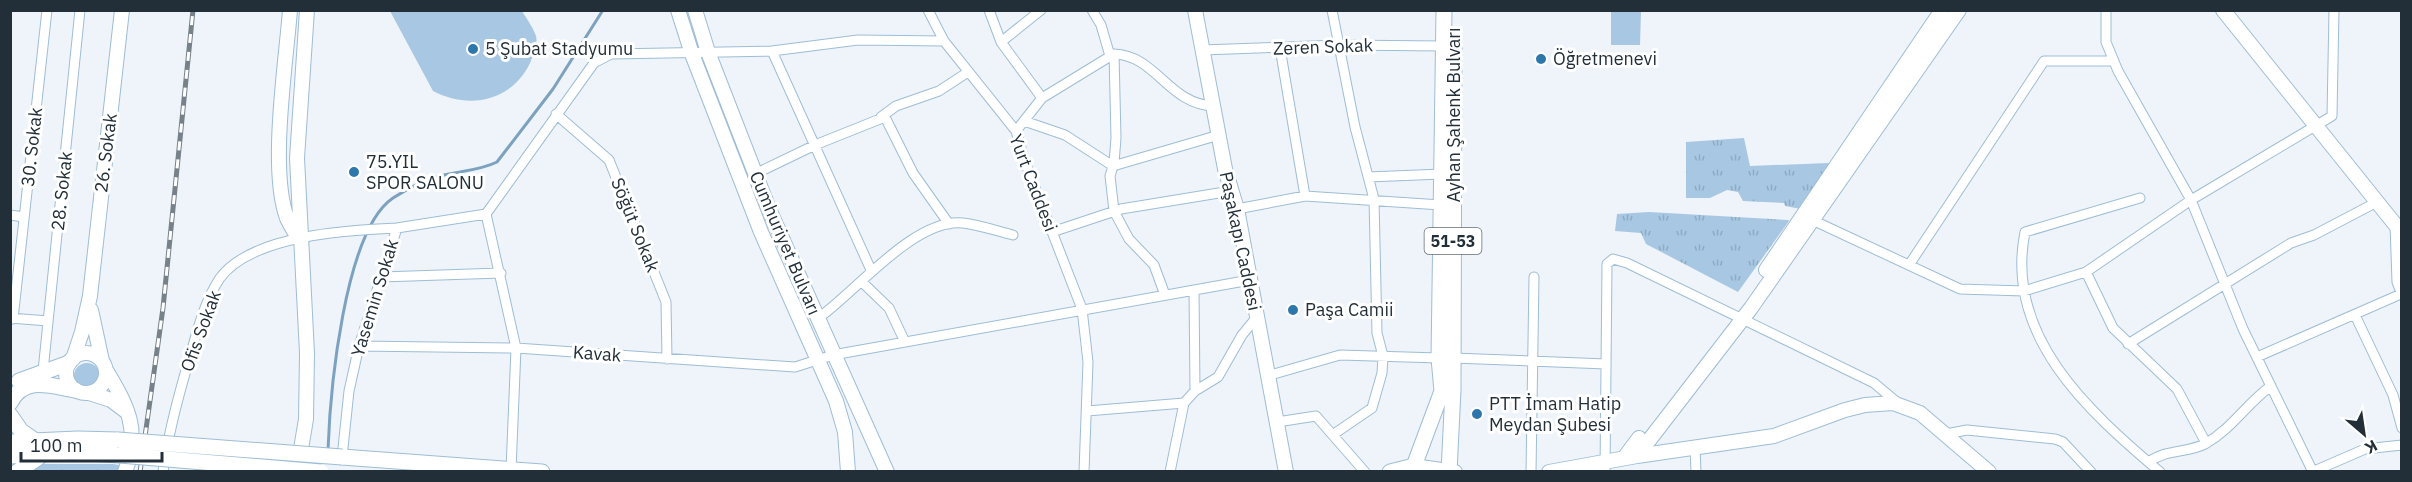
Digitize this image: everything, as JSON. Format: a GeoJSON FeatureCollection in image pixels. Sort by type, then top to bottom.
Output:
{"type":"FeatureCollection","features":[{"type":"Feature","properties":{"kind":"main road","name":"26. Sokak"},"geometry":{"type":"LineString","coordinates":[[71,361],[82,332],[90,296],[122,10]]}},
{"type":"Feature","properties":{"kind":"main road"},"geometry":{"type":"LineString","coordinates":[[290,10],[281,116],[280,172],[287,218],[300,240]]}},
{"type":"Feature","properties":{"kind":"main road"},"geometry":{"type":"LineString","coordinates":[[300,454],[306,419],[307,354],[297,158],[306,10]]}},
{"type":"Feature","properties":{"kind":"main road","name":"Cumhuriyet Bulvarı"},"geometry":{"type":"LineString","coordinates":[[678,10],[692,54],[761,232],[836,401],[845,432],[848,471]]}},
{"type":"Feature","properties":{"kind":"main road","name":"Cumhuriyet Bulvarı"},"geometry":{"type":"LineString","coordinates":[[695,10],[708,52],[755,174],[886,471]]}},
{"type":"Feature","properties":{"kind":"main road","name":"Paşakapı Caddesi"},"geometry":{"type":"LineString","coordinates":[[1195,10],[1219,135],[1237,209],[1286,471]]}},
{"type":"Feature","properties":{"kind":"main road","name":"Ayhan Şahenk Bulvarı"},"geometry":{"type":"LineString","coordinates":[[1444,10],[1441,205],[1451,471]]}},
{"type":"Feature","properties":{"kind":"main road","name":"Ayhan Şahenk Bulvarı"},"geometry":{"type":"LineString","coordinates":[[1415,469],[1442,391],[1446,358],[1454,10]]}},
{"type":"Feature","properties":{"kind":"main road"},"geometry":{"type":"LineString","coordinates":[[1808,218],[1942,10]]}},
{"type":"Feature","properties":{"kind":"main road"},"geometry":{"type":"LineString","coordinates":[[1628,457],[1739,316],[1959,10]]}},
{"type":"Feature","properties":{"kind":"main road"},"geometry":{"type":"LineString","coordinates":[[2223,10],[2398,228]]}},
{"type":"Feature","properties":{"kind":"main road","name":"26. Sokak"},"geometry":{"type":"LineString","coordinates":[[90,296],[95,336],[104,365],[130,416]]}},
{"type":"Feature","properties":{"kind":"main road"},"geometry":{"type":"LineString","coordinates":[[10,388],[36,373],[88,353],[104,365],[102,385],[82,392]]}},
{"type":"Feature","properties":{"kind":"main road"},"geometry":{"type":"LineString","coordinates":[[71,361],[66,376],[82,392]]}},
{"type":"Feature","properties":{"kind":"main road"},"geometry":{"type":"LineString","coordinates":[[10,403],[22,388],[33,384],[82,392],[116,402],[130,416],[131,445],[124,471]]}},
{"type":"Feature","properties":{"kind":"main road"},"geometry":{"type":"LineString","coordinates":[[1557,471],[1605,466],[1628,457],[1774,436],[1864,405],[1893,403],[1920,413],[1989,471]]}},
{"type":"Feature","properties":{"kind":"main road"},"geometry":{"type":"LineString","coordinates":[[10,415],[21,431],[34,440]]}},
{"type":"Feature","properties":{"kind":"main road"},"geometry":{"type":"LineString","coordinates":[[10,442],[34,440],[321,471]]}},
{"type":"Feature","properties":{"kind":"main road"},"geometry":{"type":"LineString","coordinates":[[10,456],[119,448],[300,454],[542,471]]}},
{"type":"Feature","properties":{"kind":"main road"},"geometry":{"type":"LineString","coordinates":[[17,471],[46,453]]}},
{"type":"Feature","properties":{"kind":"main road"},"geometry":{"type":"LineString","coordinates":[[1390,471],[1415,469],[1451,471]]}},
{"type":"Feature","properties":{"kind":"street","name":"30. Sokak"},"geometry":{"type":"LineString","coordinates":[[12,319],[14,270],[24,216],[47,10]]}},
{"type":"Feature","properties":{"kind":"street","name":"28. Sokak"},"geometry":{"type":"LineString","coordinates":[[36,373],[48,321],[80,10]]}},
{"type":"Feature","properties":{"kind":"street","name":"Yurt Caddesi"},"geometry":{"type":"LineString","coordinates":[[928,10],[944,41],[1016,131],[1082,309],[1088,362],[1084,471]]}},
{"type":"Feature","properties":{"kind":"street"},"geometry":{"type":"LineString","coordinates":[[989,10],[1001,42],[1042,98]]}},
{"type":"Feature","properties":{"kind":"street"},"geometry":{"type":"LineString","coordinates":[[1001,42],[1041,10]]}},
{"type":"Feature","properties":{"kind":"street"},"geometry":{"type":"LineString","coordinates":[[1092,10],[1101,25],[1112,55],[1116,138],[1110,176],[1114,211],[1129,239],[1154,265],[1165,295]]}},
{"type":"Feature","properties":{"kind":"street"},"geometry":{"type":"LineString","coordinates":[[1332,10],[1374,199],[1377,333],[1383,356],[1382,373],[1372,408],[1334,435]]}},
{"type":"Feature","properties":{"kind":"street"},"geometry":{"type":"LineString","coordinates":[[2106,10],[2106,42],[2114,61],[2191,200],[2257,357],[2312,471],[2365,449],[2402,445]]}},
{"type":"Feature","properties":{"kind":"street"},"geometry":{"type":"LineString","coordinates":[[1808,218],[1960,289],[2024,291],[2086,272],[2191,200],[2318,127],[2332,116],[2334,10]]}},
{"type":"Feature","properties":{"kind":"street"},"geometry":{"type":"LineString","coordinates":[[511,470],[516,348],[486,214],[594,63],[612,54],[772,51],[858,40],[944,41]]}},
{"type":"Feature","properties":{"kind":"street","name":"Zeren Sokak"},"geometry":{"type":"LineString","coordinates":[[1202,50],[1339,45],[1443,46]]}},
{"type":"Feature","properties":{"kind":"street"},"geometry":{"type":"LineString","coordinates":[[1280,48],[1305,196]]}},
{"type":"Feature","properties":{"kind":"street"},"geometry":{"type":"LineString","coordinates":[[772,51],[871,270]]}},
{"type":"Feature","properties":{"kind":"street"},"geometry":{"type":"LineString","coordinates":[[1016,131],[1042,98],[1112,55],[1126,55],[1139,60],[1186,100],[1199,106],[1214,106]]}},
{"type":"Feature","properties":{"kind":"street"},"geometry":{"type":"LineString","coordinates":[[1909,266],[2044,61],[2114,61]]}},
{"type":"Feature","properties":{"kind":"street"},"geometry":{"type":"LineString","coordinates":[[755,174],[815,145],[882,117],[896,106],[939,91],[968,72]]}},
{"type":"Feature","properties":{"kind":"street","name":"Söğüt Sokak"},"geometry":{"type":"LineString","coordinates":[[556,114],[609,160],[666,302],[667,359]]}},
{"type":"Feature","properties":{"kind":"street"},"geometry":{"type":"LineString","coordinates":[[882,117],[885,117],[913,173],[949,224]]}},
{"type":"Feature","properties":{"kind":"street"},"geometry":{"type":"LineString","coordinates":[[1024,121],[1065,135],[1113,166],[1219,135]]}},
{"type":"Feature","properties":{"kind":"street"},"geometry":{"type":"LineString","coordinates":[[1368,177],[1442,174]]}},
{"type":"Feature","properties":{"kind":"street"},"geometry":{"type":"LineString","coordinates":[[1052,232],[1114,211],[1232,191]]}},
{"type":"Feature","properties":{"kind":"street"},"geometry":{"type":"LineString","coordinates":[[1237,209],[1305,196],[1441,205]]}},
{"type":"Feature","properties":{"kind":"street"},"geometry":{"type":"LineString","coordinates":[[2140,198],[2025,232],[2020,254],[2028,317],[2059,372],[2114,433],[2160,471]]}},
{"type":"Feature","properties":{"kind":"street"},"geometry":{"type":"LineString","coordinates":[[2128,344],[2291,243],[2314,235],[2377,202]]}},
{"type":"Feature","properties":{"kind":"street","name":"Yasemin Sokak"},"geometry":{"type":"LineString","coordinates":[[342,457],[349,391],[359,346],[397,228],[486,214]]}},
{"type":"Feature","properties":{"kind":"street"},"geometry":{"type":"LineString","coordinates":[[10,215],[24,216]]}},
{"type":"Feature","properties":{"kind":"street"},"geometry":{"type":"LineString","coordinates":[[817,319],[862,282],[871,270],[935,226],[962,223],[1012,235]]}},
{"type":"Feature","properties":{"kind":"street","name":"Ofis Sokak"},"geometry":{"type":"LineString","coordinates":[[163,471],[169,431],[195,339],[213,291],[222,276],[241,261],[264,248],[353,230],[397,228]]}},
{"type":"Feature","properties":{"kind":"street"},"geometry":{"type":"LineString","coordinates":[[2257,357],[2401,294],[2397,282],[2398,228]]}},
{"type":"Feature","properties":{"kind":"street"},"geometry":{"type":"LineString","coordinates":[[1605,466],[1607,264],[1613,259],[1627,263],[1739,316],[1874,383],[1900,405]]}},
{"type":"Feature","properties":{"kind":"street"},"geometry":{"type":"LineString","coordinates":[[2086,272],[2113,328],[2177,389],[2206,443]]}},
{"type":"Feature","properties":{"kind":"street"},"geometry":{"type":"LineString","coordinates":[[381,277],[501,273]]}},
{"type":"Feature","properties":{"kind":"street"},"geometry":{"type":"LineString","coordinates":[[1531,471],[1534,277]]}},
{"type":"Feature","properties":{"kind":"street","name":"Kavak"},"geometry":{"type":"LineString","coordinates":[[359,346],[516,348],[795,367],[833,355],[1250,280]]}},
{"type":"Feature","properties":{"kind":"street"},"geometry":{"type":"LineString","coordinates":[[862,282],[889,308],[905,342]]}},
{"type":"Feature","properties":{"kind":"street"},"geometry":{"type":"LineString","coordinates":[[1194,290],[1195,391]]}},
{"type":"Feature","properties":{"kind":"street"},"geometry":{"type":"LineString","coordinates":[[2355,315],[2393,395],[2402,428]]}},
{"type":"Feature","properties":{"kind":"street"},"geometry":{"type":"LineString","coordinates":[[1170,471],[1184,403],[1195,391],[1218,377],[1242,335],[1256,318]]}},
{"type":"Feature","properties":{"kind":"street"},"geometry":{"type":"LineString","coordinates":[[12,319],[48,321]]}},
{"type":"Feature","properties":{"kind":"street"},"geometry":{"type":"LineString","coordinates":[[1267,376],[1340,355],[1606,364]]}},
{"type":"Feature","properties":{"kind":"street"},"geometry":{"type":"LineString","coordinates":[[10,374],[36,373]]}},
{"type":"Feature","properties":{"kind":"street"},"geometry":{"type":"LineString","coordinates":[[2149,462],[2169,452],[2196,448],[2226,431],[2271,386]]}},
{"type":"Feature","properties":{"kind":"street"},"geometry":{"type":"LineString","coordinates":[[1088,411],[1184,403]]}},
{"type":"Feature","properties":{"kind":"street"},"geometry":{"type":"LineString","coordinates":[[1278,422],[1316,416],[1365,471]]}},
{"type":"Feature","properties":{"kind":"street"},"geometry":{"type":"LineString","coordinates":[[1946,434],[1967,430],[2055,439],[2063,442],[2091,471]]}},
{"type":"Feature","properties":{"kind":"street"},"geometry":{"type":"LineString","coordinates":[[1695,447],[1696,471]]}},
{"type":"Feature","properties":{"kind":"green space","name":"5 Şubat Stadyumu"},"geometry":{"type":"Polygon","coordinates":[[[390,11],[522,11],[536,36],[535,50],[522,76],[501,94],[475,101],[447,97],[433,91],[390,11]]]}},
{"type":"Feature","properties":{"kind":"green space"},"geometry":{"type":"Polygon","coordinates":[[[1611,11],[1641,11],[1640,45],[1611,45],[1611,11]]]}},
{"type":"Feature","properties":{"kind":"green space"},"geometry":{"type":"Polygon","coordinates":[[[1744,138],[1750,166],[1829,163],[1832,166],[1801,209],[1785,206],[1784,203],[1743,201],[1738,192],[1727,190],[1710,198],[1686,198],[1686,142],[1744,138]]]}},
{"type":"Feature","properties":{"kind":"green space"},"geometry":{"type":"Polygon","coordinates":[[[1649,212],[1789,221],[1738,292],[1646,244],[1641,233],[1615,231],[1617,214],[1649,212]]]}},
{"type":"Feature","properties":{"kind":"green space"},"geometry":{"type":"Polygon","coordinates":[[[87,363],[96,367],[100,376],[96,385],[87,389],[78,385],[74,376],[78,367],[87,363]]]}},
{"type":"Feature","properties":{"kind":"green space"},"geometry":{"type":"Polygon","coordinates":[[[31,464],[113,464],[119,465],[121,471],[21,472],[31,464]]]}},
{"type":"Feature","properties":{"kind":"waterway"},"geometry":{"type":"LineString","coordinates":[[328,450],[332,391],[343,315],[351,277],[362,243],[376,216],[393,198],[409,188],[439,176],[476,169],[497,162],[553,89],[603,10]]}},
{"type":"Feature","properties":{"kind":"railway"},"geometry":{"type":"LineString","coordinates":[[140,472],[163,308],[193,10]]}},
{"type":"Feature","properties":{"kind":"place","name":"5 Şubat Stadyumu"},"geometry":{"type":"Point","coordinates":[473,49]}},
{"type":"Feature","properties":{"kind":"place","name":"Öğretmenevi"},"geometry":{"type":"Point","coordinates":[1541,59]}},
{"type":"Feature","properties":{"kind":"place","name":"75.YIL SPOR SALONU"},"geometry":{"type":"Point","coordinates":[354,172]}},
{"type":"Feature","properties":{"kind":"place","name":"Paşa Camii"},"geometry":{"type":"Point","coordinates":[1293,310]}},
{"type":"Feature","properties":{"kind":"place","name":"PTT İmam Hatip Meydan Şubesi"},"geometry":{"type":"Point","coordinates":[1477,414]}}]}
